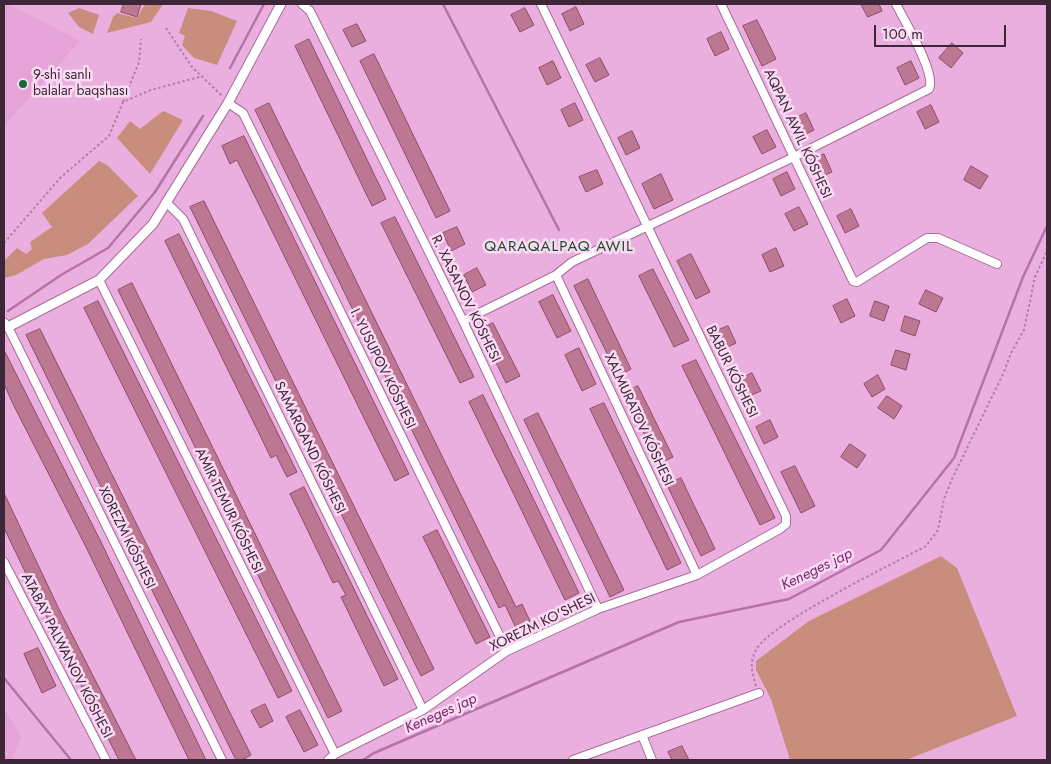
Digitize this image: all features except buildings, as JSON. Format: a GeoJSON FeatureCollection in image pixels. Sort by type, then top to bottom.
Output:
{"type":"FeatureCollection","features":[{"type":"Feature","properties":{"kind":"street"},"geometry":{"type":"LineString","coordinates":[[6,325],[99,280],[153,224],[228,103],[280,4]]}},
{"type":"Feature","properties":{"kind":"street","name":"R. XASANOV KÓSHESI"},"geometry":{"type":"LineString","coordinates":[[302,4],[310,11],[463,321],[598,609]]}},
{"type":"Feature","properties":{"kind":"street"},"geometry":{"type":"LineString","coordinates":[[541,4],[647,225]]}},
{"type":"Feature","properties":{"kind":"street"},"geometry":{"type":"LineString","coordinates":[[721,4],[852,280],[857,282],[927,238],[938,238],[997,264]]}},
{"type":"Feature","properties":{"kind":"street"},"geometry":{"type":"LineString","coordinates":[[463,321],[556,275],[572,262],[647,225],[794,158],[929,89],[931,79],[924,59],[896,4]]}},
{"type":"Feature","properties":{"kind":"street","name":"I. YUSUPOV KÓSHESI"},"geometry":{"type":"LineString","coordinates":[[228,103],[243,113],[507,651]]}},
{"type":"Feature","properties":{"kind":"street","name":"SAMARQAND KÓSHESI"},"geometry":{"type":"LineString","coordinates":[[166,202],[183,219],[423,710]]}},
{"type":"Feature","properties":{"kind":"street","name":"BABUR KÓSHESI"},"geometry":{"type":"LineString","coordinates":[[647,225],[786,516],[786,524],[780,529]]}},
{"type":"Feature","properties":{"kind":"street","name":"XALMURATOV KÓSHESI"},"geometry":{"type":"LineString","coordinates":[[556,275],[697,575]]}},
{"type":"Feature","properties":{"kind":"street","name":"AMIR TEMUR KÓSHESI"},"geometry":{"type":"LineString","coordinates":[[99,280],[335,754]]}},
{"type":"Feature","properties":{"kind":"street","name":"XOREZM KÓSHESI"},"geometry":{"type":"LineString","coordinates":[[6,325],[222,760]]}},
{"type":"Feature","properties":{"kind":"street","name":"XOREZM KO'SHESI"},"geometry":{"type":"LineString","coordinates":[[328,760],[335,754],[423,710],[507,651],[598,609],[697,575],[780,529]]}},
{"type":"Feature","properties":{"kind":"street","name":"ATABAY PALWANOV KÓSHESI"},"geometry":{"type":"LineString","coordinates":[[4,562],[106,760]]}},
{"type":"Feature","properties":{"kind":"street"},"geometry":{"type":"LineString","coordinates":[[573,760],[759,693]]}},
{"type":"Feature","properties":{"kind":"street"},"geometry":{"type":"LineString","coordinates":[[642,735],[652,760]]}},
{"type":"Feature","properties":{"kind":"path"},"geometry":{"type":"LineString","coordinates":[[166,28],[192,67],[228,103]]}},
{"type":"Feature","properties":{"kind":"path"},"geometry":{"type":"LineString","coordinates":[[4,243],[61,177],[109,136],[139,62],[141,39]]}},
{"type":"Feature","properties":{"kind":"path"},"geometry":{"type":"LineString","coordinates":[[123,102],[151,90],[202,76]]}},
{"type":"Feature","properties":{"kind":"path"},"geometry":{"type":"LineString","coordinates":[[759,693],[750,666],[757,648],[788,622],[926,546],[938,530],[944,500],[952,479],[1004,372],[1011,353],[1024,330],[1035,277],[1047,251]]}},
{"type":"Feature","properties":{"kind":"shaded area","name":"9-shi sanlı balalar baqshası"},"geometry":{"type":"Polygon","coordinates":[[[4,4],[8,4],[80,41],[4,126],[4,4]]]}},
{"type":"Feature","properties":{"kind":"shaded area"},"geometry":{"type":"Polygon","coordinates":[[[145,4],[163,4],[151,22],[107,33],[113,17],[117,13],[137,18],[145,4]]]}},
{"type":"Feature","properties":{"kind":"shaded area"},"geometry":{"type":"Polygon","coordinates":[[[79,8],[99,15],[93,34],[79,27],[68,13],[79,8]]]}},
{"type":"Feature","properties":{"kind":"shaded area"},"geometry":{"type":"Polygon","coordinates":[[[188,8],[211,11],[237,21],[217,65],[194,58],[182,45],[185,36],[179,33],[188,8]]]}},
{"type":"Feature","properties":{"kind":"shaded area"},"geometry":{"type":"Polygon","coordinates":[[[163,111],[183,120],[150,174],[117,138],[130,121],[140,129],[163,111]]]}},
{"type":"Feature","properties":{"kind":"shaded area"},"geometry":{"type":"Polygon","coordinates":[[[99,161],[107,165],[138,196],[88,244],[67,255],[44,259],[16,275],[4,278],[4,261],[17,248],[26,254],[32,249],[30,242],[52,227],[42,213],[99,161]]]}},
{"type":"Feature","properties":{"kind":"shaded area"},"geometry":{"type":"Polygon","coordinates":[[[941,556],[957,568],[1017,716],[906,760],[790,760],[771,699],[756,670],[756,661],[809,621],[941,556]]]}},
{"type":"Feature","properties":{"kind":"shaded area"},"geometry":{"type":"Polygon","coordinates":[[[4,709],[21,736],[13,760],[4,760],[4,709]]]}},
{"type":"Feature","properties":{"kind":"waterway"},"geometry":{"type":"LineString","coordinates":[[230,68],[264,4]]}},
{"type":"Feature","properties":{"kind":"waterway"},"geometry":{"type":"LineString","coordinates":[[443,4],[559,230]]}},
{"type":"Feature","properties":{"kind":"waterway"},"geometry":{"type":"LineString","coordinates":[[8,311],[61,275],[108,248],[155,192],[203,116]]}},
{"type":"Feature","properties":{"kind":"waterway","name":"Keneges jap"},"geometry":{"type":"LineString","coordinates":[[363,760],[374,753],[679,622],[789,599],[881,550],[954,458],[1023,277],[1047,226]]}},
{"type":"Feature","properties":{"kind":"waterway"},"geometry":{"type":"LineString","coordinates":[[4,678],[71,760]]}},
{"type":"Feature","properties":{"kind":"place","name":"9-shi sanlı balalar baqshası"},"geometry":{"type":"Point","coordinates":[23,84]}},
{"type":"Feature","properties":{"kind":"district","name":"QARAQALPAQ AWIL"},"geometry":{"type":"Point","coordinates":[559,247]}}]}
